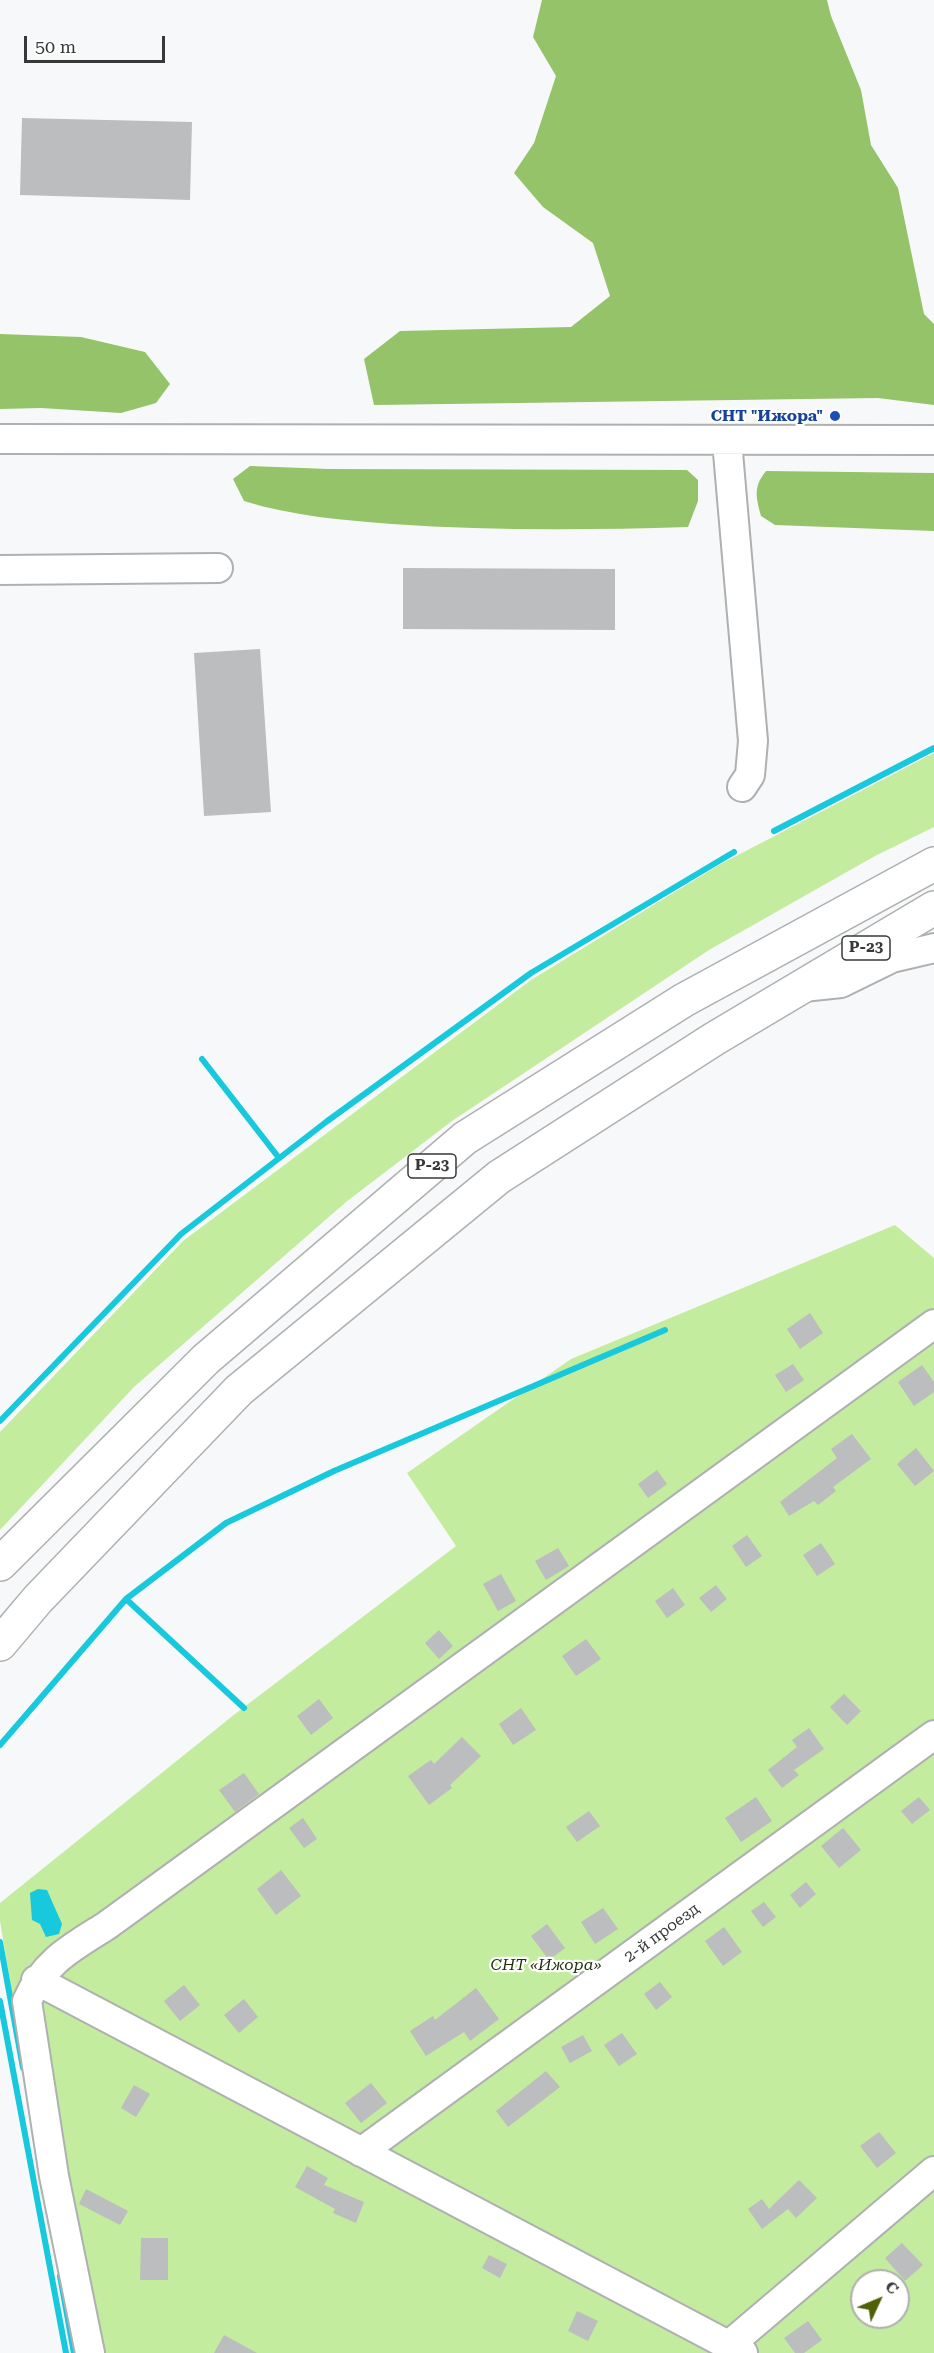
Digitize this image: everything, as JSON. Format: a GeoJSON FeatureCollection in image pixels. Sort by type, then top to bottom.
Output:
{"type":"FeatureCollection","features":[{"type":"Feature","properties":{"kind":"highway","name":"Р-23"},"geometry":{"type":"LineString","coordinates":[[0,1564],[206,1359],[465,1138],[684,1000],[934,864]]}},
{"type":"Feature","properties":{"kind":"highway","name":"Р-23"},"geometry":{"type":"LineString","coordinates":[[0,1644],[62,1574],[239,1390],[499,1177],[798,988],[934,908]]}},
{"type":"Feature","properties":{"kind":"street"},"geometry":{"type":"LineString","coordinates":[[0,439],[934,440]]}},
{"type":"Feature","properties":{"kind":"street"},"geometry":{"type":"LineString","coordinates":[[727,441],[753,741],[750,775],[742,787]]}},
{"type":"Feature","properties":{"kind":"street"},"geometry":{"type":"LineString","coordinates":[[0,570],[218,568]]}},
{"type":"Feature","properties":{"kind":"street"},"geometry":{"type":"LineString","coordinates":[[798,988],[841,983],[892,958],[934,948]]}},
{"type":"Feature","properties":{"kind":"street"},"geometry":{"type":"LineString","coordinates":[[90,2353],[54,2176],[27,2001],[36,1980],[60,1956],[106,1926],[934,1324]]}},
{"type":"Feature","properties":{"kind":"street","name":"2-й проезд"},"geometry":{"type":"LineString","coordinates":[[361,2152],[934,1735]]}},
{"type":"Feature","properties":{"kind":"street"},"geometry":{"type":"LineString","coordinates":[[36,1980],[735,2349],[934,2171]]}},
{"type":"Feature","properties":{"kind":"green space"},"geometry":{"type":"Polygon","coordinates":[[[542,0],[827,0],[831,16],[861,90],[871,145],[898,188],[924,314],[934,324],[934,405],[878,398],[374,405],[364,359],[400,331],[571,327],[610,296],[593,243],[543,207],[514,173],[534,143],[556,76],[533,37],[542,0]]]}},
{"type":"Feature","properties":{"kind":"green space"},"geometry":{"type":"Polygon","coordinates":[[[0,334],[81,337],[145,352],[170,384],[156,403],[121,413],[41,408],[0,409],[0,334]]]}},
{"type":"Feature","properties":{"kind":"green space"},"geometry":{"type":"Polygon","coordinates":[[[250,466],[329,469],[687,470],[698,480],[698,501],[688,527],[540,529],[392,524],[299,514],[244,501],[233,479],[250,466]]]}},
{"type":"Feature","properties":{"kind":"green space"},"geometry":{"type":"Polygon","coordinates":[[[766,471],[934,473],[934,531],[775,525],[761,516],[758,503],[757,487],[766,471]]]}},
{"type":"Feature","properties":{"kind":"green space"},"geometry":{"type":"Polygon","coordinates":[[[934,753],[934,827],[875,856],[709,950],[452,1121],[346,1202],[134,1387],[0,1530],[0,1432],[183,1241],[531,980],[719,865],[934,753]]]}},
{"type":"Feature","properties":{"kind":"green space","name":"СНТ «Ижора»"},"geometry":{"type":"Polygon","coordinates":[[[895,1225],[934,1258],[934,2353],[72,2353],[0,1921],[0,1903],[235,1714],[456,1546],[407,1473],[571,1359],[895,1225]]]}},
{"type":"Feature","properties":{"kind":"water"},"geometry":{"type":"Polygon","coordinates":[[[38,1889],[47,1890],[62,1924],[59,1934],[46,1937],[40,1924],[32,1920],[30,1893],[38,1889]]]}},
{"type":"Feature","properties":{"kind":"building"},"geometry":{"type":"Polygon","coordinates":[[[22,118],[192,122],[190,200],[20,195],[22,118]]]}},
{"type":"Feature","properties":{"kind":"building"},"geometry":{"type":"Polygon","coordinates":[[[403,568],[615,569],[615,630],[403,629],[403,568]]]}},
{"type":"Feature","properties":{"kind":"building"},"geometry":{"type":"Polygon","coordinates":[[[260,649],[271,812],[204,816],[194,653],[260,649]]]}},
{"type":"Feature","properties":{"kind":"building"},"geometry":{"type":"Polygon","coordinates":[[[810,1313],[823,1333],[800,1349],[787,1329],[810,1313]]]}},
{"type":"Feature","properties":{"kind":"building"},"geometry":{"type":"Polygon","coordinates":[[[793,1364],[804,1380],[786,1392],[775,1375],[793,1364]]]}},
{"type":"Feature","properties":{"kind":"building"},"geometry":{"type":"Polygon","coordinates":[[[922,1365],[934,1382],[934,1392],[914,1406],[898,1382],[922,1365]]]}},
{"type":"Feature","properties":{"kind":"building"},"geometry":{"type":"Polygon","coordinates":[[[852,1434],[871,1459],[833,1487],[836,1491],[818,1505],[814,1501],[789,1516],[780,1502],[837,1458],[831,1449],[852,1434]]]}},
{"type":"Feature","properties":{"kind":"building"},"geometry":{"type":"Polygon","coordinates":[[[916,1448],[934,1471],[915,1486],[897,1464],[916,1448]]]}},
{"type":"Feature","properties":{"kind":"building"},"geometry":{"type":"Polygon","coordinates":[[[657,1470],[667,1484],[648,1498],[638,1484],[657,1470]]]}},
{"type":"Feature","properties":{"kind":"building"},"geometry":{"type":"Polygon","coordinates":[[[747,1535],[762,1556],[746,1567],[732,1546],[747,1535]]]}},
{"type":"Feature","properties":{"kind":"building"},"geometry":{"type":"Polygon","coordinates":[[[821,1543],[835,1564],[817,1576],[803,1555],[821,1543]]]}},
{"type":"Feature","properties":{"kind":"building"},"geometry":{"type":"Polygon","coordinates":[[[558,1548],[569,1566],[546,1580],[535,1561],[558,1548]]]}},
{"type":"Feature","properties":{"kind":"building"},"geometry":{"type":"Polygon","coordinates":[[[501,1574],[516,1601],[498,1611],[483,1584],[501,1574]]]}},
{"type":"Feature","properties":{"kind":"building"},"geometry":{"type":"Polygon","coordinates":[[[716,1585],[727,1599],[711,1612],[699,1598],[716,1585]]]}},
{"type":"Feature","properties":{"kind":"building"},"geometry":{"type":"Polygon","coordinates":[[[673,1588],[685,1605],[667,1618],[655,1601],[673,1588]]]}},
{"type":"Feature","properties":{"kind":"building"},"geometry":{"type":"Polygon","coordinates":[[[439,1630],[453,1646],[439,1659],[425,1643],[439,1630]]]}},
{"type":"Feature","properties":{"kind":"building"},"geometry":{"type":"Polygon","coordinates":[[[586,1639],[601,1659],[576,1676],[562,1656],[586,1639]]]}},
{"type":"Feature","properties":{"kind":"building"},"geometry":{"type":"Polygon","coordinates":[[[844,1694],[861,1711],[847,1725],[830,1707],[844,1694]]]}},
{"type":"Feature","properties":{"kind":"building"},"geometry":{"type":"Polygon","coordinates":[[[319,1699],[333,1718],[311,1735],[297,1716],[319,1699]]]}},
{"type":"Feature","properties":{"kind":"building"},"geometry":{"type":"Polygon","coordinates":[[[521,1708],[536,1730],[513,1745],[499,1724],[521,1708]]]}},
{"type":"Feature","properties":{"kind":"building"},"geometry":{"type":"Polygon","coordinates":[[[809,1728],[824,1749],[794,1770],[799,1775],[782,1788],[768,1770],[797,1747],[792,1740],[809,1728]]]}},
{"type":"Feature","properties":{"kind":"building"},"geometry":{"type":"Polygon","coordinates":[[[462,1737],[481,1756],[450,1785],[452,1788],[429,1805],[408,1776],[431,1760],[434,1764],[462,1737]]]}},
{"type":"Feature","properties":{"kind":"building"},"geometry":{"type":"Polygon","coordinates":[[[244,1773],[259,1794],[235,1812],[219,1790],[244,1773]]]}},
{"type":"Feature","properties":{"kind":"building"},"geometry":{"type":"Polygon","coordinates":[[[756,1797],[772,1821],[741,1842],[725,1818],[756,1797]]]}},
{"type":"Feature","properties":{"kind":"building"},"geometry":{"type":"Polygon","coordinates":[[[919,1797],[930,1810],[912,1824],[901,1811],[919,1797]]]}},
{"type":"Feature","properties":{"kind":"building"},"geometry":{"type":"Polygon","coordinates":[[[589,1811],[600,1826],[577,1842],[566,1827],[589,1811]]]}},
{"type":"Feature","properties":{"kind":"building"},"geometry":{"type":"Polygon","coordinates":[[[303,1818],[317,1839],[304,1848],[289,1828],[303,1818]]]}},
{"type":"Feature","properties":{"kind":"building"},"geometry":{"type":"Polygon","coordinates":[[[843,1828],[861,1850],[839,1868],[821,1846],[843,1828]]]}},
{"type":"Feature","properties":{"kind":"building"},"geometry":{"type":"Polygon","coordinates":[[[281,1870],[301,1896],[276,1915],[257,1889],[281,1870]]]}},
{"type":"Feature","properties":{"kind":"building"},"geometry":{"type":"Polygon","coordinates":[[[806,1882],[816,1894],[800,1908],[790,1895],[806,1882]]]}},
{"type":"Feature","properties":{"kind":"building"},"geometry":{"type":"Polygon","coordinates":[[[764,1902],[776,1917],[763,1927],[751,1911],[764,1902]]]}},
{"type":"Feature","properties":{"kind":"building"},"geometry":{"type":"Polygon","coordinates":[[[603,1908],[618,1929],[595,1944],[581,1922],[603,1908]]]}},
{"type":"Feature","properties":{"kind":"building"},"geometry":{"type":"Polygon","coordinates":[[[547,1924],[565,1948],[549,1960],[531,1936],[547,1924]]]}},
{"type":"Feature","properties":{"kind":"building"},"geometry":{"type":"Polygon","coordinates":[[[724,1927],[742,1952],[723,1966],[705,1941],[724,1927]]]}},
{"type":"Feature","properties":{"kind":"building"},"geometry":{"type":"Polygon","coordinates":[[[660,1982],[672,1997],[656,2010],[644,1994],[660,1982]]]}},
{"type":"Feature","properties":{"kind":"building"},"geometry":{"type":"Polygon","coordinates":[[[184,1985],[200,2005],[180,2021],[164,2001],[184,1985]]]}},
{"type":"Feature","properties":{"kind":"building"},"geometry":{"type":"Polygon","coordinates":[[[476,1988],[499,2019],[470,2041],[464,2032],[426,2056],[410,2031],[433,2016],[435,2020],[476,1988]]]}},
{"type":"Feature","properties":{"kind":"building"},"geometry":{"type":"Polygon","coordinates":[[[244,1999],[258,2017],[239,2033],[224,2015],[244,1999]]]}},
{"type":"Feature","properties":{"kind":"building"},"geometry":{"type":"Polygon","coordinates":[[[622,2033],[637,2054],[619,2066],[604,2045],[622,2033]]]}},
{"type":"Feature","properties":{"kind":"building"},"geometry":{"type":"Polygon","coordinates":[[[583,2035],[592,2051],[570,2063],[561,2047],[583,2035]]]}},
{"type":"Feature","properties":{"kind":"building"},"geometry":{"type":"Polygon","coordinates":[[[546,2071],[560,2087],[508,2127],[496,2111],[546,2071]]]}},
{"type":"Feature","properties":{"kind":"building"},"geometry":{"type":"Polygon","coordinates":[[[371,2083],[387,2103],[361,2123],[345,2103],[371,2083]]]}},
{"type":"Feature","properties":{"kind":"building"},"geometry":{"type":"Polygon","coordinates":[[[134,2085],[150,2094],[136,2117],[121,2108],[134,2085]]]}},
{"type":"Feature","properties":{"kind":"building"},"geometry":{"type":"Polygon","coordinates":[[[879,2132],[896,2153],[877,2168],[860,2146],[879,2132]]]}},
{"type":"Feature","properties":{"kind":"building"},"geometry":{"type":"Polygon","coordinates":[[[307,2166],[328,2178],[324,2185],[364,2202],[356,2223],[333,2213],[335,2209],[295,2187],[307,2166]]]}},
{"type":"Feature","properties":{"kind":"building"},"geometry":{"type":"Polygon","coordinates":[[[799,2180],[817,2198],[796,2218],[788,2209],[762,2229],[748,2209],[762,2199],[769,2209],[799,2180]]]}},
{"type":"Feature","properties":{"kind":"building"},"geometry":{"type":"Polygon","coordinates":[[[86,2189],[128,2211],[120,2225],[79,2204],[86,2189]]]}},
{"type":"Feature","properties":{"kind":"building"},"geometry":{"type":"Polygon","coordinates":[[[141,2238],[168,2238],[168,2280],[140,2280],[141,2238]]]}},
{"type":"Feature","properties":{"kind":"building"},"geometry":{"type":"Polygon","coordinates":[[[902,2243],[923,2265],[910,2277],[910,2269],[895,2269],[885,2258],[902,2243]]]}},
{"type":"Feature","properties":{"kind":"building"},"geometry":{"type":"Polygon","coordinates":[[[489,2255],[507,2264],[500,2278],[482,2268],[489,2255]]]}},
{"type":"Feature","properties":{"kind":"building"},"geometry":{"type":"Polygon","coordinates":[[[577,2311],[598,2321],[588,2341],[568,2331],[577,2311]]]}},
{"type":"Feature","properties":{"kind":"building"},"geometry":{"type":"Polygon","coordinates":[[[808,2321],[822,2340],[804,2353],[795,2353],[784,2338],[808,2321]]]}},
{"type":"Feature","properties":{"kind":"building"},"geometry":{"type":"Polygon","coordinates":[[[224,2335],[257,2353],[214,2353],[224,2335]]]}},
{"type":"Feature","properties":{"kind":"waterway"},"geometry":{"type":"LineString","coordinates":[[774,831],[934,748]]}},
{"type":"Feature","properties":{"kind":"waterway"},"geometry":{"type":"LineString","coordinates":[[0,1421],[181,1234],[326,1122],[531,973],[734,852]]}},
{"type":"Feature","properties":{"kind":"waterway"},"geometry":{"type":"LineString","coordinates":[[202,1059],[279,1158]]}},
{"type":"Feature","properties":{"kind":"waterway"},"geometry":{"type":"LineString","coordinates":[[244,1708],[126,1599],[226,1523],[334,1471],[665,1330]]}},
{"type":"Feature","properties":{"kind":"waterway"},"geometry":{"type":"LineString","coordinates":[[0,1745],[126,1599]]}},
{"type":"Feature","properties":{"kind":"waterway"},"geometry":{"type":"LineString","coordinates":[[0,1942],[23,2068]]}},
{"type":"Feature","properties":{"kind":"waterway"},"geometry":{"type":"LineString","coordinates":[[0,2001],[66,2353]]}},
{"type":"Feature","properties":{"kind":"waterway"},"geometry":{"type":"LineString","coordinates":[[60,2276],[74,2353]]}},
{"type":"Feature","properties":{"kind":"place","name":"СНТ \"Ижора\""},"geometry":{"type":"Point","coordinates":[835,416]}}]}
